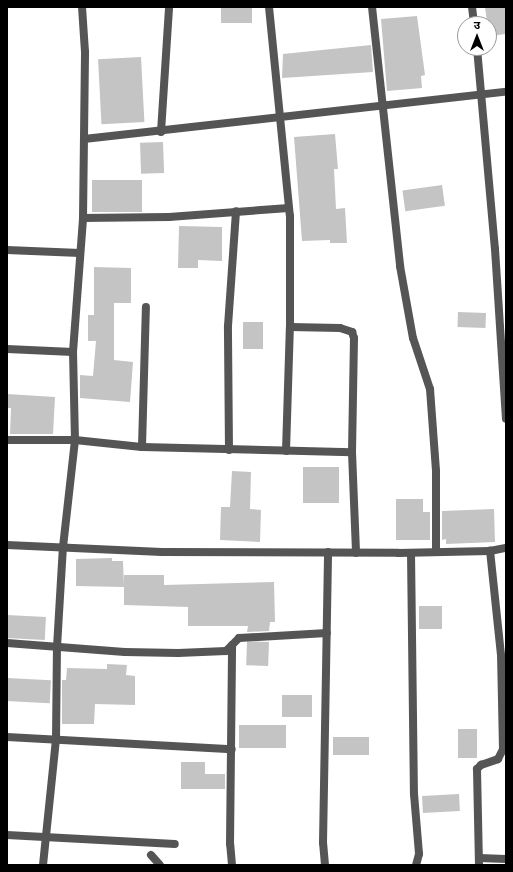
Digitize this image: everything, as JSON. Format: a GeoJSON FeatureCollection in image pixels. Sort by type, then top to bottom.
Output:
{"type":"FeatureCollection","features":[{"type":"Feature","properties":{"kind":"street"},"geometry":{"type":"LineString","coordinates":[[43,865],[56,740],[57,647],[63,547],[75,440],[73,352],[83,218],[85,52],[82,7]]}},
{"type":"Feature","properties":{"kind":"street"},"geometry":{"type":"LineString","coordinates":[[161,132],[169,7]]}},
{"type":"Feature","properties":{"kind":"street"},"geometry":{"type":"LineString","coordinates":[[269,7],[282,118],[289,208],[290,327],[286,451]]}},
{"type":"Feature","properties":{"kind":"street"},"geometry":{"type":"LineString","coordinates":[[372,7],[381,106],[403,288],[414,338],[430,388],[436,471],[436,552]]}},
{"type":"Feature","properties":{"kind":"street"},"geometry":{"type":"LineString","coordinates":[[478,56],[483,95],[506,419]]}},
{"type":"Feature","properties":{"kind":"street"},"geometry":{"type":"LineString","coordinates":[[84,139],[161,132],[506,92]]}},
{"type":"Feature","properties":{"kind":"street"},"geometry":{"type":"LineString","coordinates":[[83,218],[169,217],[289,208]]}},
{"type":"Feature","properties":{"kind":"street"},"geometry":{"type":"LineString","coordinates":[[229,450],[228,326],[236,211]]}},
{"type":"Feature","properties":{"kind":"street"},"geometry":{"type":"LineString","coordinates":[[7,250],[80,253]]}},
{"type":"Feature","properties":{"kind":"street"},"geometry":{"type":"LineString","coordinates":[[142,447],[146,307]]}},
{"type":"Feature","properties":{"kind":"street"},"geometry":{"type":"LineString","coordinates":[[290,327],[340,328],[352,332],[355,347],[352,452],[356,553]]}},
{"type":"Feature","properties":{"kind":"street"},"geometry":{"type":"LineString","coordinates":[[7,349],[73,352]]}},
{"type":"Feature","properties":{"kind":"street"},"geometry":{"type":"LineString","coordinates":[[7,440],[75,440],[142,447],[352,452]]}},
{"type":"Feature","properties":{"kind":"street"},"geometry":{"type":"LineString","coordinates":[[7,545],[162,552],[412,553],[490,551],[506,548]]}},
{"type":"Feature","properties":{"kind":"street"},"geometry":{"type":"LineString","coordinates":[[490,551],[501,655],[503,749],[498,759],[480,765],[477,769],[479,862],[506,859]]}},
{"type":"Feature","properties":{"kind":"street"},"geometry":{"type":"LineString","coordinates":[[326,865],[323,843],[328,633],[328,552]]}},
{"type":"Feature","properties":{"kind":"street"},"geometry":{"type":"LineString","coordinates":[[412,553],[414,794],[419,854],[416,865]]}},
{"type":"Feature","properties":{"kind":"street"},"geometry":{"type":"LineString","coordinates":[[7,643],[125,652],[178,653],[226,651],[239,638],[328,633]]}},
{"type":"Feature","properties":{"kind":"street"},"geometry":{"type":"LineString","coordinates":[[232,645],[230,844],[232,865]]}},
{"type":"Feature","properties":{"kind":"street"},"geometry":{"type":"LineString","coordinates":[[7,737],[232,748]]}},
{"type":"Feature","properties":{"kind":"street"},"geometry":{"type":"LineString","coordinates":[[7,835],[175,844]]}},
{"type":"Feature","properties":{"kind":"street"},"geometry":{"type":"LineString","coordinates":[[151,855],[160,865]]}},
{"type":"Feature","properties":{"kind":"building"},"geometry":{"type":"Polygon","coordinates":[[[221,7],[252,7],[252,23],[221,23],[221,7]]]}},
{"type":"Feature","properties":{"kind":"building"},"geometry":{"type":"Polygon","coordinates":[[[485,7],[506,7],[506,34],[497,35],[497,16],[486,16],[485,7]]]}},
{"type":"Feature","properties":{"kind":"building"},"geometry":{"type":"Polygon","coordinates":[[[417,16],[425,75],[421,76],[422,88],[387,91],[381,19],[417,16]]]}},
{"type":"Feature","properties":{"kind":"building"},"geometry":{"type":"Polygon","coordinates":[[[371,45],[373,72],[282,78],[283,54],[371,45]]]}},
{"type":"Feature","properties":{"kind":"building"},"geometry":{"type":"Polygon","coordinates":[[[141,57],[144,122],[101,124],[98,59],[141,57]]]}},
{"type":"Feature","properties":{"kind":"building"},"geometry":{"type":"Polygon","coordinates":[[[335,134],[338,169],[334,169],[336,209],[345,208],[347,243],[330,243],[330,240],[302,241],[294,137],[335,134]]]}},
{"type":"Feature","properties":{"kind":"building"},"geometry":{"type":"Polygon","coordinates":[[[163,142],[164,173],[141,174],[140,143],[163,142]]]}},
{"type":"Feature","properties":{"kind":"building"},"geometry":{"type":"Polygon","coordinates":[[[92,180],[142,180],[142,212],[92,212],[92,180]]]}},
{"type":"Feature","properties":{"kind":"building"},"geometry":{"type":"Polygon","coordinates":[[[442,185],[445,206],[405,211],[402,191],[442,185]]]}},
{"type":"Feature","properties":{"kind":"building"},"geometry":{"type":"Polygon","coordinates":[[[179,226],[222,227],[222,261],[198,260],[198,268],[178,268],[179,226]]]}},
{"type":"Feature","properties":{"kind":"building"},"geometry":{"type":"Polygon","coordinates":[[[94,267],[131,268],[131,303],[114,303],[114,360],[133,362],[130,402],[80,398],[80,375],[93,376],[96,341],[88,341],[88,315],[94,315],[94,267]]]}},
{"type":"Feature","properties":{"kind":"building"},"geometry":{"type":"Polygon","coordinates":[[[458,312],[486,313],[485,328],[457,327],[458,312]]]}},
{"type":"Feature","properties":{"kind":"building"},"geometry":{"type":"Polygon","coordinates":[[[243,322],[263,322],[263,349],[243,349],[243,322]]]}},
{"type":"Feature","properties":{"kind":"building"},"geometry":{"type":"Polygon","coordinates":[[[7,394],[55,397],[53,434],[10,434],[11,408],[7,408],[7,394]]]}},
{"type":"Feature","properties":{"kind":"building"},"geometry":{"type":"Polygon","coordinates":[[[303,467],[339,467],[339,503],[303,503],[303,467]]]}},
{"type":"Feature","properties":{"kind":"building"},"geometry":{"type":"Polygon","coordinates":[[[232,471],[251,472],[250,509],[261,510],[260,542],[220,540],[221,507],[230,507],[232,471]]]}},
{"type":"Feature","properties":{"kind":"building"},"geometry":{"type":"Polygon","coordinates":[[[396,499],[423,499],[423,512],[430,512],[430,540],[396,540],[396,499]]]}},
{"type":"Feature","properties":{"kind":"building"},"geometry":{"type":"Polygon","coordinates":[[[494,509],[495,542],[446,544],[446,539],[442,540],[442,511],[494,509]]]}},
{"type":"Feature","properties":{"kind":"building"},"geometry":{"type":"Polygon","coordinates":[[[112,558],[112,561],[123,561],[124,587],[76,586],[76,559],[112,558]]]}},
{"type":"Feature","properties":{"kind":"building"},"geometry":{"type":"Polygon","coordinates":[[[124,575],[164,575],[164,585],[274,582],[275,622],[270,622],[269,631],[247,632],[248,626],[188,626],[188,607],[124,605],[124,575]]]}},
{"type":"Feature","properties":{"kind":"building"},"geometry":{"type":"Polygon","coordinates":[[[419,606],[442,606],[442,629],[419,629],[419,606]]]}},
{"type":"Feature","properties":{"kind":"building"},"geometry":{"type":"Polygon","coordinates":[[[7,615],[46,617],[45,640],[7,638],[7,615]]]}},
{"type":"Feature","properties":{"kind":"building"},"geometry":{"type":"Polygon","coordinates":[[[247,641],[269,642],[268,666],[246,665],[247,641]]]}},
{"type":"Feature","properties":{"kind":"building"},"geometry":{"type":"Polygon","coordinates":[[[107,664],[127,665],[126,675],[135,676],[135,705],[95,704],[94,724],[62,724],[62,680],[66,680],[67,668],[107,669],[107,664]]]}},
{"type":"Feature","properties":{"kind":"building"},"geometry":{"type":"Polygon","coordinates":[[[7,678],[51,680],[50,703],[7,701],[7,678]]]}},
{"type":"Feature","properties":{"kind":"building"},"geometry":{"type":"Polygon","coordinates":[[[282,695],[312,695],[312,717],[282,717],[282,695]]]}},
{"type":"Feature","properties":{"kind":"building"},"geometry":{"type":"Polygon","coordinates":[[[239,725],[286,725],[286,748],[239,748],[239,725]]]}},
{"type":"Feature","properties":{"kind":"building"},"geometry":{"type":"Polygon","coordinates":[[[458,729],[477,729],[477,758],[458,758],[458,729]]]}},
{"type":"Feature","properties":{"kind":"building"},"geometry":{"type":"Polygon","coordinates":[[[333,737],[369,737],[369,755],[333,755],[333,737]]]}},
{"type":"Feature","properties":{"kind":"building"},"geometry":{"type":"Polygon","coordinates":[[[181,762],[205,762],[205,774],[225,774],[225,789],[181,789],[181,762]]]}},
{"type":"Feature","properties":{"kind":"building"},"geometry":{"type":"Polygon","coordinates":[[[459,794],[460,811],[423,813],[422,796],[459,794]]]}}]}
